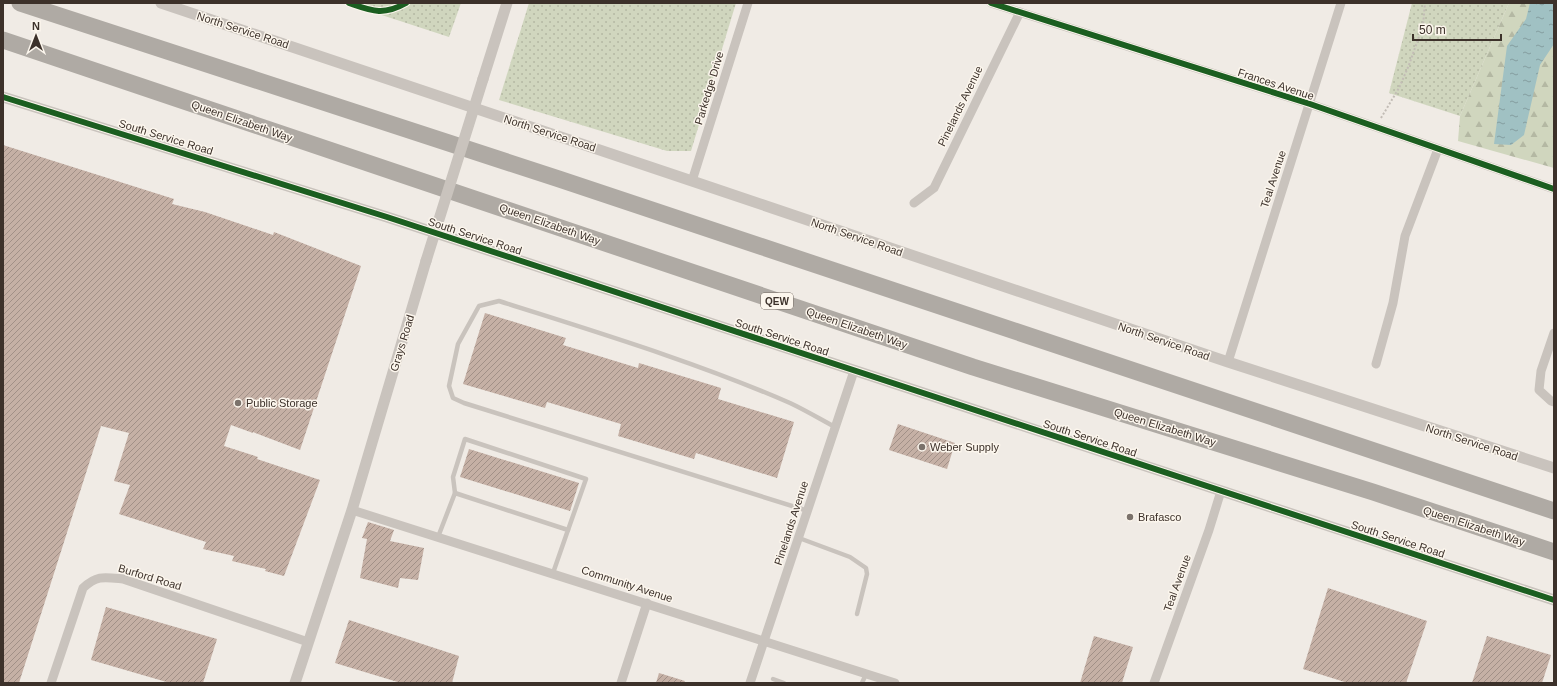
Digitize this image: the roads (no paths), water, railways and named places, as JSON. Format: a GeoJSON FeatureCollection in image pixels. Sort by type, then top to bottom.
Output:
{"type":"FeatureCollection","features":[{"type":"Feature","properties":{"kind":"highway"},"geometry":{"type":"LineString","coordinates":[[20,3],[551,177],[1554,511]]}},
{"type":"Feature","properties":{"kind":"highway","name":"Queen Elizabeth Way"},"geometry":{"type":"LineString","coordinates":[[3,40],[973,367],[1373,492],[1554,552]]}},
{"type":"Feature","properties":{"kind":"street","name":"North Service Road"},"geometry":{"type":"LineString","coordinates":[[161,3],[1228,362],[1554,468]]}},
{"type":"Feature","properties":{"kind":"street","name":"Grays Road"},"geometry":{"type":"LineString","coordinates":[[295,683],[352,510],[426,261],[507,3]]}},
{"type":"Feature","properties":{"kind":"street","name":"Parkedge Drive"},"geometry":{"type":"LineString","coordinates":[[692,181],[748,3]]}},
{"type":"Feature","properties":{"kind":"street","name":"Frances Avenue"},"geometry":{"type":"LineString","coordinates":[[991,3],[1310,104],[1375,128],[1554,189]]}},
{"type":"Feature","properties":{"kind":"street","name":"Teal Avenue"},"geometry":{"type":"LineString","coordinates":[[1228,362],[1341,3]]}},
{"type":"Feature","properties":{"kind":"street","name":"Pinelands Avenue"},"geometry":{"type":"LineString","coordinates":[[914,203],[934,188],[1020,12]]}},
{"type":"Feature","properties":{"kind":"street","name":"South Service Road"},"geometry":{"type":"LineString","coordinates":[[3,97],[387,217],[1554,600]]}},
{"type":"Feature","properties":{"kind":"street"},"geometry":{"type":"LineString","coordinates":[[1376,364],[1393,303],[1404,236],[1438,149]]}},
{"type":"Feature","properties":{"kind":"street"},"geometry":{"type":"LineString","coordinates":[[1554,333],[1541,370],[1538,390],[1554,402]]}},
{"type":"Feature","properties":{"kind":"street","name":"Pinelands Avenue"},"geometry":{"type":"LineString","coordinates":[[750,683],[765,642],[854,371]]}},
{"type":"Feature","properties":{"kind":"street","name":"Teal Avenue"},"geometry":{"type":"LineString","coordinates":[[1154,683],[1209,530],[1221,491]]}},
{"type":"Feature","properties":{"kind":"street","name":"Community Avenue"},"geometry":{"type":"LineString","coordinates":[[352,510],[895,683]]}},
{"type":"Feature","properties":{"kind":"street","name":"Burford Road"},"geometry":{"type":"LineString","coordinates":[[51,683],[83,588],[91,580],[101,577],[123,579],[308,642]]}},
{"type":"Feature","properties":{"kind":"street"},"geometry":{"type":"LineString","coordinates":[[621,683],[647,603]]}},
{"type":"Feature","properties":{"kind":"lane"},"geometry":{"type":"LineString","coordinates":[[808,511],[453,398],[449,386],[458,344],[479,306],[499,302],[674,359],[791,403],[836,427]]}},
{"type":"Feature","properties":{"kind":"lane"},"geometry":{"type":"LineString","coordinates":[[438,537],[454,493],[453,477],[465,439],[586,479],[553,573]]}},
{"type":"Feature","properties":{"kind":"lane"},"geometry":{"type":"LineString","coordinates":[[454,493],[568,530]]}},
{"type":"Feature","properties":{"kind":"lane"},"geometry":{"type":"LineString","coordinates":[[799,538],[850,556],[866,568],[867,574],[857,614]]}},
{"type":"Feature","properties":{"kind":"lane"},"geometry":{"type":"LineString","coordinates":[[862,683],[866,674]]}},
{"type":"Feature","properties":{"kind":"lane"},"geometry":{"type":"LineString","coordinates":[[773,679],[784,683]]}},
{"type":"Feature","properties":{"kind":"water"},"geometry":{"type":"Polygon","coordinates":[[[1530,3],[1554,3],[1554,44],[1540,65],[1524,135],[1511,145],[1494,144],[1507,46],[1526,19],[1530,3]]]}},
{"type":"Feature","properties":{"kind":"place","name":"Public Storage"},"geometry":{"type":"Point","coordinates":[238,403]}},
{"type":"Feature","properties":{"kind":"place","name":"Weber Supply"},"geometry":{"type":"Point","coordinates":[922,447]}},
{"type":"Feature","properties":{"kind":"place","name":"Brafasco"},"geometry":{"type":"Point","coordinates":[1130,517]}}]}
